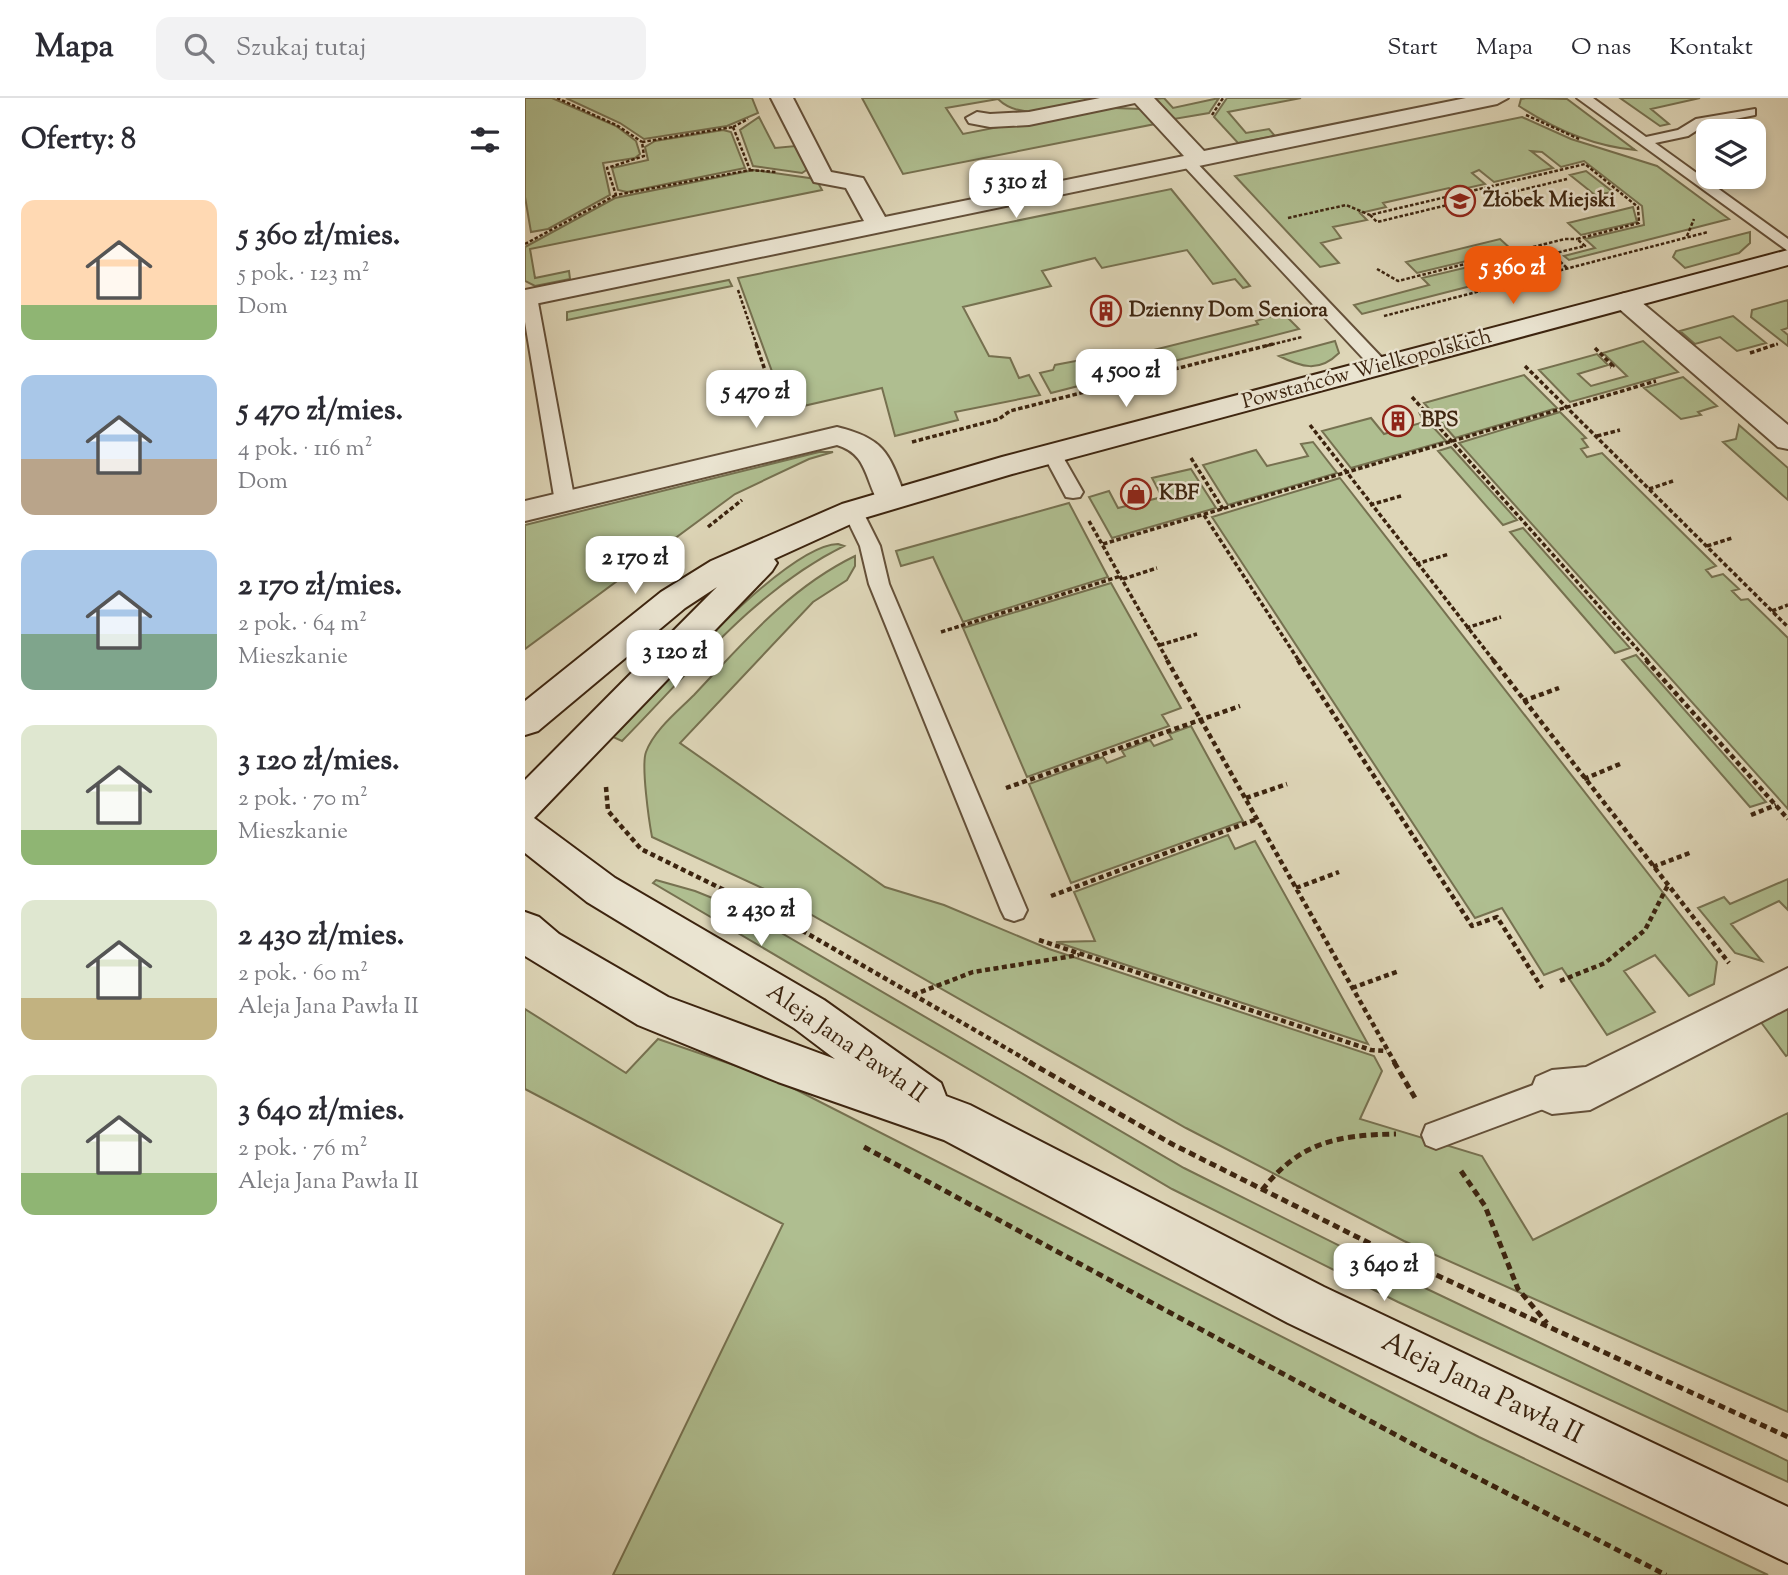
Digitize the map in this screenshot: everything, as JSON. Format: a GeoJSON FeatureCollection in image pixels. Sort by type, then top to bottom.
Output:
{"type":"FeatureCollection","features":[{"type":"Feature","properties":{"kind":"street"},"geometry":{"type":"LineString","coordinates":[[782,98],[822,177],[855,183],[878,225]]}},
{"type":"Feature","properties":{"kind":"street"},"geometry":{"type":"LineString","coordinates":[[977,118],[988,123],[1012,120],[1131,98]]}},
{"type":"Feature","properties":{"kind":"street"},"geometry":{"type":"LineString","coordinates":[[1142,98],[1193,160]]}},
{"type":"Feature","properties":{"kind":"street"},"geometry":{"type":"LineString","coordinates":[[527,297],[1497,98]]}},
{"type":"Feature","properties":{"kind":"street","name":"Powstańców Wielkopolskich"},"geometry":{"type":"LineString","coordinates":[[525,721],[673,600],[722,569],[853,511],[1052,454],[1788,257]]}},
{"type":"Feature","properties":{"kind":"street"},"geometry":{"type":"LineString","coordinates":[[1625,301],[1788,440]]}},
{"type":"Feature","properties":{"kind":"street"},"geometry":{"type":"LineString","coordinates":[[525,511],[837,436],[861,441],[872,452],[891,498]]}},
{"type":"Feature","properties":{"kind":"street","name":"Powstańców Wielkopolskich"},"geometry":{"type":"LineString","coordinates":[[525,805],[787,538]]}},
{"type":"Feature","properties":{"kind":"street","name":"Aleja Jana Pawła II"},"geometry":{"type":"LineString","coordinates":[[525,831],[601,890],[809,1014],[954,1121]]}},
{"type":"Feature","properties":{"kind":"street","name":"Aleja Jana Pawła II"},"geometry":{"type":"LineString","coordinates":[[525,930],[544,947],[653,1011],[778,1061],[954,1121],[1306,1305],[1788,1536]]}},
{"type":"Feature","properties":{"kind":"street"},"geometry":{"type":"LineString","coordinates":[[1552,1093],[1590,1088],[1788,987]]}},
{"type":"Feature","properties":{"kind":"lane"},"geometry":{"type":"LineString","coordinates":[[1584,98],[1788,246]]}},
{"type":"Feature","properties":{"kind":"lane"},"geometry":{"type":"LineString","coordinates":[[1646,141],[1683,132],[1701,122],[1750,112]]}},
{"type":"Feature","properties":{"kind":"lane"},"geometry":{"type":"LineString","coordinates":[[1193,160],[1380,366]]}},
{"type":"Feature","properties":{"kind":"lane"},"geometry":{"type":"LineString","coordinates":[[527,297],[565,502]]}},
{"type":"Feature","properties":{"kind":"lane"},"geometry":{"type":"LineString","coordinates":[[1052,454],[1073,492]]}},
{"type":"Feature","properties":{"kind":"lane"},"geometry":{"type":"LineString","coordinates":[[853,511],[870,545],[879,584],[1014,910]]}},
{"type":"Feature","properties":{"kind":"lane"},"geometry":{"type":"LineString","coordinates":[[1436,1135],[1552,1093]]}},
{"type":"Feature","properties":{"kind":"path"},"geometry":{"type":"LineString","coordinates":[[525,244],[616,195],[750,170],[733,127],[642,142],[618,126],[557,98]]}},
{"type":"Feature","properties":{"kind":"path"},"geometry":{"type":"LineString","coordinates":[[616,195],[607,168],[644,156],[642,142]]}},
{"type":"Feature","properties":{"kind":"path"},"geometry":{"type":"LineString","coordinates":[[1370,215],[1585,164],[1638,207],[1639,223],[1577,239],[1527,248],[1398,281],[1377,269]]}},
{"type":"Feature","properties":{"kind":"path"},"geometry":{"type":"LineString","coordinates":[[1505,194],[1567,179],[1558,171]]}},
{"type":"Feature","properties":{"kind":"path"},"geometry":{"type":"LineString","coordinates":[[1283,219],[1346,205],[1370,215],[1377,222],[1460,202]]}},
{"type":"Feature","properties":{"kind":"path"},"geometry":{"type":"LineString","coordinates":[[1378,317],[1713,230]]}},
{"type":"Feature","properties":{"kind":"path"},"geometry":{"type":"LineString","coordinates":[[1469,263],[1474,268],[1513,258],[1518,262],[1585,246],[1577,239]]}},
{"type":"Feature","properties":{"kind":"path"},"geometry":{"type":"LineString","coordinates":[[1549,243],[1559,252]]}},
{"type":"Feature","properties":{"kind":"path"},"geometry":{"type":"LineString","coordinates":[[1527,248],[1537,258]]}},
{"type":"Feature","properties":{"kind":"path"},"geometry":{"type":"LineString","coordinates":[[1551,254],[1567,268]]}},
{"type":"Feature","properties":{"kind":"path"},"geometry":{"type":"LineString","coordinates":[[727,256],[791,447]]}},
{"type":"Feature","properties":{"kind":"path"},"geometry":{"type":"LineString","coordinates":[[910,442],[999,419],[1010,411],[1311,336]]}},
{"type":"Feature","properties":{"kind":"path"},"geometry":{"type":"LineString","coordinates":[[1754,356],[1749,352],[1778,344]]}},
{"type":"Feature","properties":{"kind":"path"},"geometry":{"type":"LineString","coordinates":[[1595,347],[1613,366],[1610,367]]}},
{"type":"Feature","properties":{"kind":"path"},"geometry":{"type":"LineString","coordinates":[[1525,366],[1788,626]]}},
{"type":"Feature","properties":{"kind":"path"},"geometry":{"type":"LineString","coordinates":[[1103,544],[1658,381]]}},
{"type":"Feature","properties":{"kind":"path"},"geometry":{"type":"LineString","coordinates":[[1412,397],[1788,819]]}},
{"type":"Feature","properties":{"kind":"path"},"geometry":{"type":"LineString","coordinates":[[1310,425],[1736,972]]}},
{"type":"Feature","properties":{"kind":"path"},"geometry":{"type":"LineString","coordinates":[[1597,436],[1620,430]]}},
{"type":"Feature","properties":{"kind":"path"},"geometry":{"type":"LineString","coordinates":[[1191,458],[1223,509]]}},
{"type":"Feature","properties":{"kind":"path"},"geometry":{"type":"LineString","coordinates":[[1649,489],[1673,481]]}},
{"type":"Feature","properties":{"kind":"path"},"geometry":{"type":"LineString","coordinates":[[1073,492],[1388,1052],[1436,1135],[1485,1206],[1518,1289],[1549,1326]]}},
{"type":"Feature","properties":{"kind":"path"},"geometry":{"type":"LineString","coordinates":[[1370,505],[1401,496]]}},
{"type":"Feature","properties":{"kind":"path"},"geometry":{"type":"LineString","coordinates":[[1203,515],[1472,926],[1497,917],[1542,988]]}},
{"type":"Feature","properties":{"kind":"path"},"geometry":{"type":"LineString","coordinates":[[1707,546],[1732,538]]}},
{"type":"Feature","properties":{"kind":"path"},"geometry":{"type":"LineString","coordinates":[[1416,564],[1448,554]]}},
{"type":"Feature","properties":{"kind":"path"},"geometry":{"type":"LineString","coordinates":[[962,625],[1157,568]]}},
{"type":"Feature","properties":{"kind":"path"},"geometry":{"type":"LineString","coordinates":[[1772,611],[1788,605]]}},
{"type":"Feature","properties":{"kind":"path"},"geometry":{"type":"LineString","coordinates":[[1466,628],[1501,617]]}},
{"type":"Feature","properties":{"kind":"path"},"geometry":{"type":"LineString","coordinates":[[1160,645],[1197,634]]}},
{"type":"Feature","properties":{"kind":"path"},"geometry":{"type":"LineString","coordinates":[[1523,701],[1559,688]]}},
{"type":"Feature","properties":{"kind":"path"},"geometry":{"type":"LineString","coordinates":[[1028,780],[1240,706]]}},
{"type":"Feature","properties":{"kind":"path"},"geometry":{"type":"LineString","coordinates":[[1584,779],[1620,764]]}},
{"type":"Feature","properties":{"kind":"path"},"geometry":{"type":"LineString","coordinates":[[606,777],[608,811],[641,849],[775,915],[1172,1144],[1262,1190],[1788,1437]]}},
{"type":"Feature","properties":{"kind":"path"},"geometry":{"type":"LineString","coordinates":[[1245,798],[1287,784]]}},
{"type":"Feature","properties":{"kind":"path"},"geometry":{"type":"LineString","coordinates":[[1751,815],[1776,805]]}},
{"type":"Feature","properties":{"kind":"path"},"geometry":{"type":"LineString","coordinates":[[1073,887],[1257,819]]}},
{"type":"Feature","properties":{"kind":"path"},"geometry":{"type":"LineString","coordinates":[[1653,867],[1692,852]]}},
{"type":"Feature","properties":{"kind":"path"},"geometry":{"type":"LineString","coordinates":[[1296,888],[1339,872]]}},
{"type":"Feature","properties":{"kind":"path"},"geometry":{"type":"LineString","coordinates":[[1560,981],[1605,963],[1645,930],[1668,885]]}},
{"type":"Feature","properties":{"kind":"path"},"geometry":{"type":"LineString","coordinates":[[1040,942],[1371,1050],[1388,1052]]}},
{"type":"Feature","properties":{"kind":"path"},"geometry":{"type":"LineString","coordinates":[[913,995],[942,979],[976,970],[1083,955]]}},
{"type":"Feature","properties":{"kind":"path"},"geometry":{"type":"LineString","coordinates":[[1352,988],[1399,971]]}},
{"type":"Feature","properties":{"kind":"path"},"geometry":{"type":"LineString","coordinates":[[1262,1190],[1276,1169],[1300,1150],[1350,1134],[1436,1135]]}},
{"type":"Feature","properties":{"kind":"path"},"geometry":{"type":"LineString","coordinates":[[852,1140],[1433,1455],[1666,1575]]}},
{"type":"Feature","properties":{"kind":"green space"},"geometry":{"type":"Polygon","coordinates":[[[525,98],[552,98],[616,126],[636,141],[640,154],[635,158],[603,163],[610,195],[548,229],[531,232],[525,197],[525,98]]]}},
{"type":"Feature","properties":{"kind":"green space"},"geometry":{"type":"Polygon","coordinates":[[[566,98],[752,98],[758,113],[727,126],[644,139],[620,123],[566,98]]]}},
{"type":"Feature","properties":{"kind":"green space"},"geometry":{"type":"Polygon","coordinates":[[[862,98],[1105,98],[1035,112],[1009,107],[998,99],[946,108],[963,134],[1112,105],[1115,108],[1141,109],[1155,124],[903,174],[862,98]]]}},
{"type":"Feature","properties":{"kind":"green space"},"geometry":{"type":"Polygon","coordinates":[[[1164,98],[1173,108],[1219,98],[1209,113],[1174,119],[1155,99],[1164,98]]]}},
{"type":"Feature","properties":{"kind":"green space"},"geometry":{"type":"Polygon","coordinates":[[[1227,98],[1301,98],[1228,112],[1246,133],[1269,129],[1275,136],[1238,143],[1214,117],[1227,98]]]}},
{"type":"Feature","properties":{"kind":"green space"},"geometry":{"type":"Polygon","coordinates":[[[1620,98],[1700,98],[1651,109],[1669,124],[1660,126],[1620,98]]]}},
{"type":"Feature","properties":{"kind":"green space"},"geometry":{"type":"Polygon","coordinates":[[[1521,99],[1567,99],[1635,150],[1604,145],[1560,129],[1519,106],[1521,99]]]}},
{"type":"Feature","properties":{"kind":"green space"},"geometry":{"type":"Polygon","coordinates":[[[759,117],[775,148],[796,146],[808,169],[802,173],[753,166],[740,130],[759,117]]]}},
{"type":"Feature","properties":{"kind":"green space"},"geometry":{"type":"Polygon","coordinates":[[[1522,117],[1571,139],[1657,166],[1729,219],[1569,260],[1564,256],[1595,248],[1585,239],[1644,225],[1642,206],[1584,161],[1561,167],[1542,152],[1531,151],[1553,168],[1494,182],[1479,170],[1472,173],[1485,184],[1454,191],[1449,188],[1383,203],[1386,207],[1360,213],[1367,220],[1333,227],[1341,238],[1321,243],[1339,263],[1320,267],[1235,176],[1522,117]]]}},
{"type":"Feature","properties":{"kind":"green space"},"geometry":{"type":"Polygon","coordinates":[[[723,130],[731,132],[745,168],[627,192],[618,190],[612,168],[648,160],[645,147],[655,141],[723,130]]]}},
{"type":"Feature","properties":{"kind":"green space"},"geometry":{"type":"Polygon","coordinates":[[[754,170],[816,179],[822,190],[530,249],[535,278],[569,271],[570,279],[535,286],[525,281],[525,247],[615,198],[754,170]]]}},
{"type":"Feature","properties":{"kind":"green space"},"geometry":{"type":"Polygon","coordinates":[[[1586,171],[1613,192],[1595,195],[1570,175],[1586,171]]]}},
{"type":"Feature","properties":{"kind":"green space"},"geometry":{"type":"Polygon","coordinates":[[[1171,189],[1250,286],[1243,288],[1235,279],[1213,284],[1187,250],[1102,268],[1095,258],[1042,271],[1051,286],[963,307],[989,356],[1010,358],[1019,378],[1029,375],[1040,395],[955,412],[958,420],[895,436],[882,388],[786,410],[738,278],[1171,189]]]}},
{"type":"Feature","properties":{"kind":"green space"},"geometry":{"type":"Polygon","coordinates":[[[1633,207],[1637,222],[1581,235],[1568,223],[1633,207]]]}},
{"type":"Feature","properties":{"kind":"green space"},"geometry":{"type":"Polygon","coordinates":[[[1750,232],[1750,243],[1739,253],[1685,268],[1673,257],[1676,251],[1750,232]]]}},
{"type":"Feature","properties":{"kind":"green space"},"geometry":{"type":"Polygon","coordinates":[[[1500,239],[1512,250],[1417,273],[1406,262],[1500,239]]]}},
{"type":"Feature","properties":{"kind":"green space"},"geometry":{"type":"Polygon","coordinates":[[[1542,260],[1549,266],[1362,314],[1354,305],[1429,285],[1422,278],[1468,267],[1474,272],[1509,264],[1514,268],[1542,260]]]}},
{"type":"Feature","properties":{"kind":"green space"},"geometry":{"type":"Polygon","coordinates":[[[729,280],[732,286],[567,320],[567,312],[729,280]]]}},
{"type":"Feature","properties":{"kind":"green space"},"geometry":{"type":"Polygon","coordinates":[[[1788,300],[1788,328],[1782,330],[1788,335],[1788,346],[1751,317],[1752,310],[1788,300]]]}},
{"type":"Feature","properties":{"kind":"green space"},"geometry":{"type":"Polygon","coordinates":[[[1267,306],[1279,309],[1299,329],[1131,372],[1121,358],[1258,324],[1256,321],[1272,316],[1267,306]]]}},
{"type":"Feature","properties":{"kind":"green space"},"geometry":{"type":"Polygon","coordinates":[[[1733,316],[1766,343],[1737,351],[1720,337],[1695,344],[1680,331],[1733,316]]]}},
{"type":"Feature","properties":{"kind":"green space"},"geometry":{"type":"Polygon","coordinates":[[[1335,341],[1339,353],[1317,366],[1302,365],[1279,356],[1335,341]]]}},
{"type":"Feature","properties":{"kind":"green space"},"geometry":{"type":"Polygon","coordinates":[[[1643,341],[1678,372],[1570,402],[1539,370],[1597,354],[1608,365],[1578,374],[1591,386],[1627,376],[1603,353],[1643,341]]]}},
{"type":"Feature","properties":{"kind":"green space"},"geometry":{"type":"Polygon","coordinates":[[[1086,359],[1091,365],[1113,361],[1121,375],[1051,393],[1040,373],[1053,370],[1055,365],[1086,359]]]}},
{"type":"Feature","properties":{"kind":"green space"},"geometry":{"type":"Polygon","coordinates":[[[1524,375],[1557,408],[1455,438],[1424,403],[1524,375]]]}},
{"type":"Feature","properties":{"kind":"green space"},"geometry":{"type":"Polygon","coordinates":[[[1683,377],[1717,406],[1698,412],[1701,415],[1681,419],[1644,388],[1683,377]]]}},
{"type":"Feature","properties":{"kind":"green space"},"geometry":{"type":"Polygon","coordinates":[[[1419,412],[1446,441],[1351,468],[1322,431],[1371,418],[1384,434],[1424,422],[1419,412]]]}},
{"type":"Feature","properties":{"kind":"green space"},"geometry":{"type":"Polygon","coordinates":[[[1560,412],[1586,438],[1582,439],[1588,447],[1581,449],[1587,457],[1602,453],[1716,566],[1706,570],[1712,577],[1723,574],[1739,589],[1732,591],[1741,600],[1748,599],[1788,638],[1788,809],[1459,443],[1560,412]]]}},
{"type":"Feature","properties":{"kind":"green space"},"geometry":{"type":"Polygon","coordinates":[[[1739,425],[1788,468],[1788,500],[1723,442],[1736,439],[1739,425]]]}},
{"type":"Feature","properties":{"kind":"green space"},"geometry":{"type":"Polygon","coordinates":[[[1313,442],[1337,473],[1228,505],[1203,465],[1256,450],[1267,466],[1308,456],[1301,444],[1313,442]]]}},
{"type":"Feature","properties":{"kind":"green space"},"geometry":{"type":"Polygon","coordinates":[[[1451,447],[1517,520],[1503,525],[1438,451],[1451,447]]]}},
{"type":"Feature","properties":{"kind":"green space"},"geometry":{"type":"Polygon","coordinates":[[[819,452],[833,452],[809,459],[735,494],[525,649],[525,525],[819,452]]]}},
{"type":"Feature","properties":{"kind":"green space"},"geometry":{"type":"Polygon","coordinates":[[[1191,469],[1216,508],[1112,538],[1089,497],[1109,491],[1118,508],[1162,497],[1152,478],[1191,469]]]}},
{"type":"Feature","properties":{"kind":"green space"},"geometry":{"type":"Polygon","coordinates":[[[1340,478],[1717,962],[1714,984],[1689,996],[1655,955],[1624,971],[1655,1012],[1607,1035],[1562,968],[1544,975],[1502,908],[1475,918],[1212,517],[1340,478]]]}},
{"type":"Feature","properties":{"kind":"green space"},"geometry":{"type":"Polygon","coordinates":[[[1069,503],[1108,577],[963,622],[933,557],[901,566],[896,551],[1069,503]]]}},
{"type":"Feature","properties":{"kind":"green space"},"geometry":{"type":"Polygon","coordinates":[[[1523,528],[1630,648],[1615,653],[1510,532],[1523,528]]]}},
{"type":"Feature","properties":{"kind":"green space"},"geometry":{"type":"Polygon","coordinates":[[[838,544],[844,546],[781,585],[725,634],[622,741],[613,737],[754,594],[815,551],[838,544]]]}},
{"type":"Feature","properties":{"kind":"green space"},"geometry":{"type":"Polygon","coordinates":[[[855,556],[855,566],[847,580],[813,602],[680,743],[885,887],[944,905],[1049,949],[1374,1056],[1382,1071],[1360,1119],[1482,1156],[1533,1240],[1788,1113],[1788,1412],[1404,1241],[1186,1128],[773,893],[652,837],[644,769],[646,752],[655,736],[788,600],[831,569],[855,556]]]}},
{"type":"Feature","properties":{"kind":"green space"},"geometry":{"type":"Polygon","coordinates":[[[1111,583],[1181,708],[1162,715],[1169,726],[1027,777],[963,628],[1111,583]]]}},
{"type":"Feature","properties":{"kind":"green space"},"geometry":{"type":"Polygon","coordinates":[[[1636,655],[1766,802],[1750,807],[1622,660],[1636,655]]]}},
{"type":"Feature","properties":{"kind":"green space"},"geometry":{"type":"Polygon","coordinates":[[[1191,726],[1243,821],[1071,883],[1029,784],[1103,757],[1107,763],[1125,756],[1122,751],[1150,740],[1154,746],[1172,739],[1169,734],[1191,726]]]}},
{"type":"Feature","properties":{"kind":"green space"},"geometry":{"type":"Polygon","coordinates":[[[1228,835],[1235,849],[1255,841],[1368,1044],[1056,942],[1095,941],[1074,892],[1228,835]]]}},
{"type":"Feature","properties":{"kind":"green space"},"geometry":{"type":"Polygon","coordinates":[[[1788,879],[1788,910],[1779,901],[1731,924],[1762,961],[1735,953],[1698,908],[1724,897],[1730,904],[1788,879]]]}},
{"type":"Feature","properties":{"kind":"green space"},"geometry":{"type":"Polygon","coordinates":[[[656,880],[695,891],[742,910],[1184,1168],[1404,1278],[1788,1461],[1788,1482],[1398,1302],[1172,1189],[653,883],[656,880]]]}},
{"type":"Feature","properties":{"kind":"green space"},"geometry":{"type":"Polygon","coordinates":[[[1788,1008],[1788,1055],[1786,1056],[1760,1021],[1788,1008]]]}},
{"type":"Feature","properties":{"kind":"green space"},"geometry":{"type":"Polygon","coordinates":[[[525,1009],[626,1073],[658,1039],[777,1080],[1479,1437],[1768,1575],[613,1575],[783,1224],[525,1089],[525,1009]]]}},
{"type":"Feature","properties":{"kind":"place","name":"Żłobek Miejski"},"geometry":{"type":"Point","coordinates":[1460,201]}},
{"type":"Feature","properties":{"kind":"place","name":"Dzienny Dom Seniora"},"geometry":{"type":"Point","coordinates":[1106,311]}},
{"type":"Feature","properties":{"kind":"place","name":"BPS"},"geometry":{"type":"Point","coordinates":[1398,421]}},
{"type":"Feature","properties":{"kind":"place","name":"KBF"},"geometry":{"type":"Point","coordinates":[1136,494]}}]}
